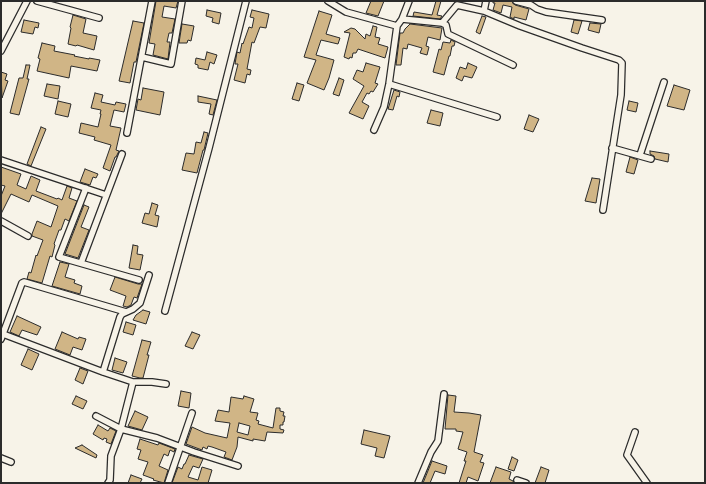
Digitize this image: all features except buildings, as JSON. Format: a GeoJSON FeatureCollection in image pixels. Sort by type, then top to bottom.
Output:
{"type":"FeatureCollection","features":[{"type":"Feature","properties":{"kind":"street"},"geometry":{"type":"LineString","coordinates":[[1,51],[27,1]]}},
{"type":"Feature","properties":{"kind":"street"},"geometry":{"type":"LineString","coordinates":[[37,1],[99,18]]}},
{"type":"Feature","properties":{"kind":"street"},"geometry":{"type":"LineString","coordinates":[[126,133],[152,1]]}},
{"type":"Feature","properties":{"kind":"street"},"geometry":{"type":"LineString","coordinates":[[142,57],[171,64],[182,1]]}},
{"type":"Feature","properties":{"kind":"street"},"geometry":{"type":"LineString","coordinates":[[165,311],[209,148],[246,1]]}},
{"type":"Feature","properties":{"kind":"street"},"geometry":{"type":"LineString","coordinates":[[328,1],[346,12],[397,26]]}},
{"type":"Feature","properties":{"kind":"street"},"geometry":{"type":"LineString","coordinates":[[374,130],[384,107],[389,84],[397,26],[402,19],[409,1]]}},
{"type":"Feature","properties":{"kind":"street"},"geometry":{"type":"LineString","coordinates":[[484,11],[486,1]]}},
{"type":"Feature","properties":{"kind":"street"},"geometry":{"type":"LineString","coordinates":[[516,1],[531,5],[546,12],[602,20]]}},
{"type":"Feature","properties":{"kind":"street"},"geometry":{"type":"LineString","coordinates":[[442,23],[457,5],[484,11],[554,39],[621,61],[621,95],[603,210]]}},
{"type":"Feature","properties":{"kind":"street"},"geometry":{"type":"LineString","coordinates":[[402,19],[442,23],[446,25],[448,34],[514,65]]}},
{"type":"Feature","properties":{"kind":"street"},"geometry":{"type":"LineString","coordinates":[[640,155],[664,82]]}},
{"type":"Feature","properties":{"kind":"street"},"geometry":{"type":"LineString","coordinates":[[389,84],[497,117]]}},
{"type":"Feature","properties":{"kind":"street"},"geometry":{"type":"LineString","coordinates":[[612,148],[651,159]]}},
{"type":"Feature","properties":{"kind":"street"},"geometry":{"type":"LineString","coordinates":[[81,263],[122,154]]}},
{"type":"Feature","properties":{"kind":"street"},"geometry":{"type":"LineString","coordinates":[[1,160],[106,194]]}},
{"type":"Feature","properties":{"kind":"street"},"geometry":{"type":"LineString","coordinates":[[86,188],[59,257],[139,280]]}},
{"type":"Feature","properties":{"kind":"street"},"geometry":{"type":"LineString","coordinates":[[1,221],[28,236]]}},
{"type":"Feature","properties":{"kind":"street"},"geometry":{"type":"LineString","coordinates":[[103,372],[120,317],[140,303],[149,275]]}},
{"type":"Feature","properties":{"kind":"street"},"geometry":{"type":"LineString","coordinates":[[126,312],[24,282],[22,283],[2,336],[133,382],[166,384]]}},
{"type":"Feature","properties":{"kind":"street"},"geometry":{"type":"LineString","coordinates":[[108,483],[110,480],[111,456],[121,429],[133,382]]}},
{"type":"Feature","properties":{"kind":"street"},"geometry":{"type":"LineString","coordinates":[[418,483],[431,452],[438,441],[444,394]]}},
{"type":"Feature","properties":{"kind":"street"},"geometry":{"type":"LineString","coordinates":[[168,483],[192,413]]}},
{"type":"Feature","properties":{"kind":"street"},"geometry":{"type":"LineString","coordinates":[[96,416],[121,429],[157,438],[238,466]]}},
{"type":"Feature","properties":{"kind":"street"},"geometry":{"type":"LineString","coordinates":[[635,432],[627,455],[647,483]]}},
{"type":"Feature","properties":{"kind":"street"},"geometry":{"type":"LineString","coordinates":[[1,458],[11,462]]}},
{"type":"Feature","properties":{"kind":"street"},"geometry":{"type":"LineString","coordinates":[[517,480],[526,483]]}}]}
